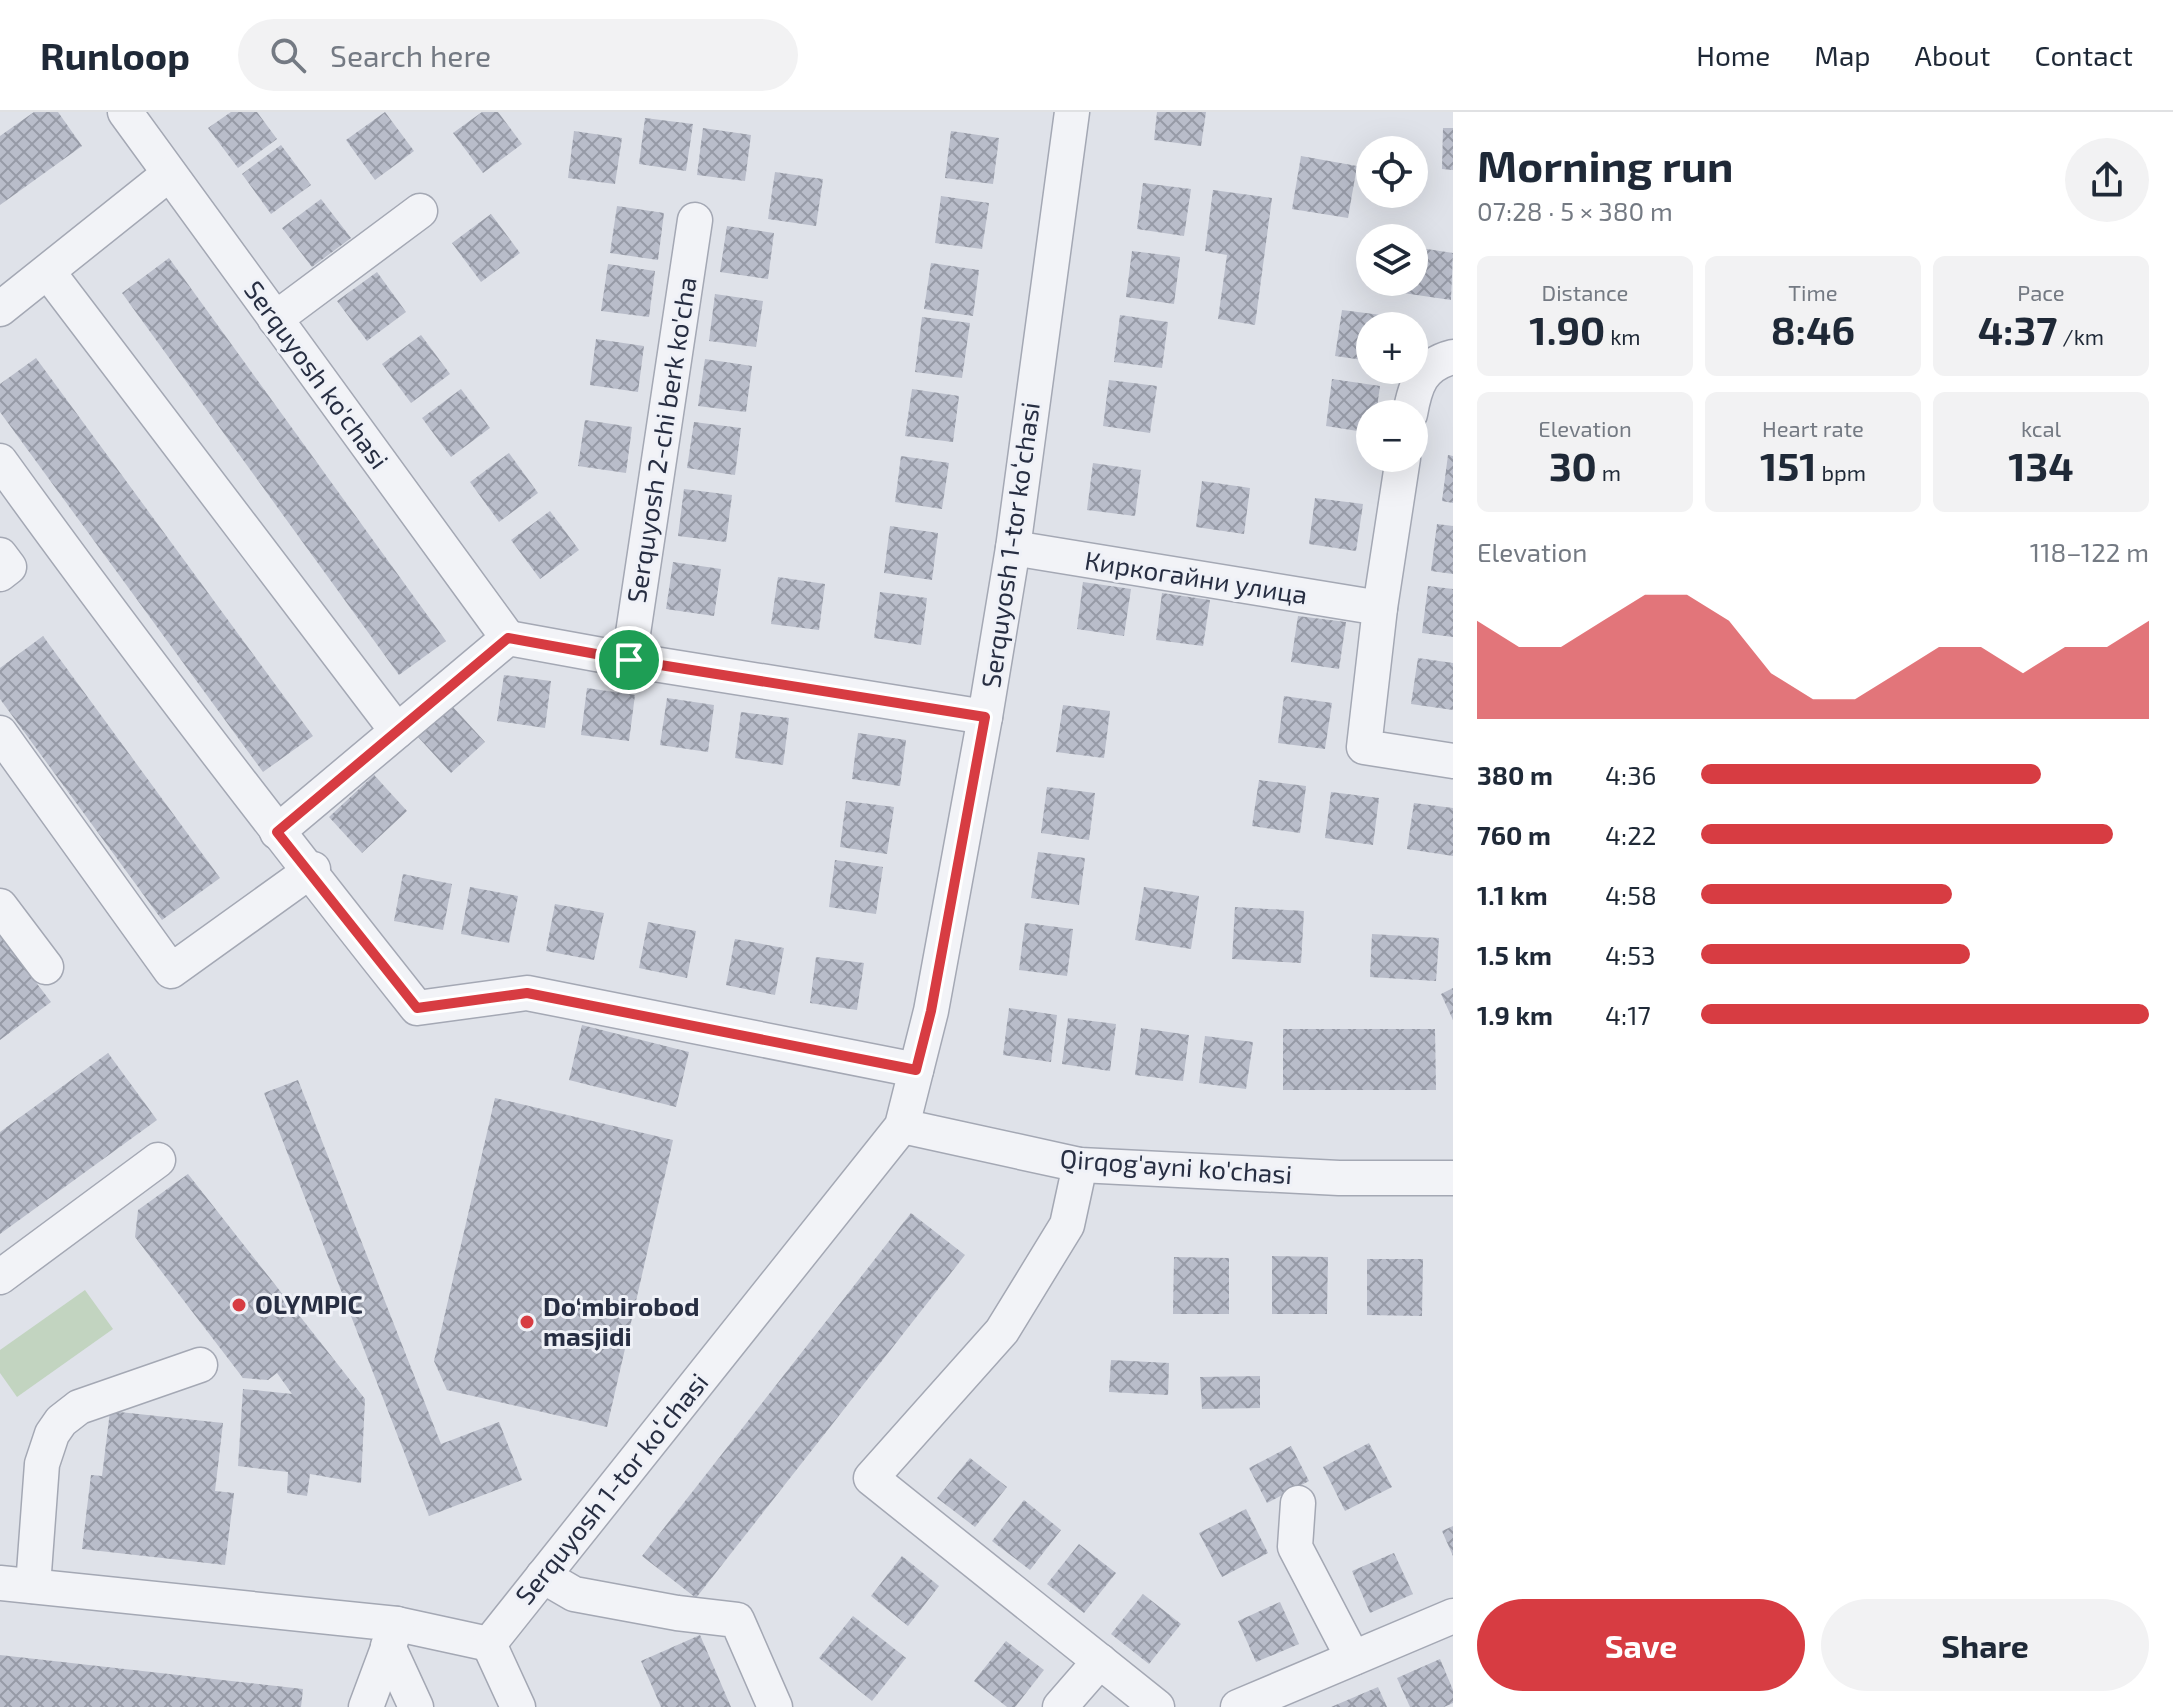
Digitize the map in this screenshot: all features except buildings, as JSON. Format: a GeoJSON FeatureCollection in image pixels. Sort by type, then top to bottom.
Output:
{"type":"FeatureCollection","features":[{"type":"Feature","properties":{"kind":"street","name":"Serquyosh ko'chasi"},"geometry":{"type":"LineString","coordinates":[[125,112],[508,638]]}},
{"type":"Feature","properties":{"kind":"street","name":"Serquyosh 1-tor koʻchasi"},"geometry":{"type":"LineString","coordinates":[[489,1644],[902,1126],[931,1011],[985,717],[1013,548],[1072,112]]}},
{"type":"Feature","properties":{"kind":"street"},"geometry":{"type":"LineString","coordinates":[[0,309],[169,174]]}},
{"type":"Feature","properties":{"kind":"street"},"geometry":{"type":"LineString","coordinates":[[275,319],[420,211]]}},
{"type":"Feature","properties":{"kind":"street","name":"Serquyosh 2-chi berk ko'cha"},"geometry":{"type":"LineString","coordinates":[[629,660],[695,220]]}},
{"type":"Feature","properties":{"kind":"street"},"geometry":{"type":"LineString","coordinates":[[48,272],[397,731]]}},
{"type":"Feature","properties":{"kind":"street"},"geometry":{"type":"LineString","coordinates":[[1412,400],[1414,388],[1422,376],[1445,359],[1453,357]]}},
{"type":"Feature","properties":{"kind":"street"},"geometry":{"type":"LineString","coordinates":[[0,461],[277,832],[417,1008],[527,993],[916,1070]]}},
{"type":"Feature","properties":{"kind":"street"},"geometry":{"type":"LineString","coordinates":[[1401,472],[1380,608],[1364,747],[1453,761]]}},
{"type":"Feature","properties":{"kind":"street","name":"Киркогайни улица"},"geometry":{"type":"LineString","coordinates":[[1013,548],[1380,608]]}},
{"type":"Feature","properties":{"kind":"street"},"geometry":{"type":"LineString","coordinates":[[0,555],[9,567],[0,574]]}},
{"type":"Feature","properties":{"kind":"street"},"geometry":{"type":"LineString","coordinates":[[277,832],[508,638],[985,717]]}},
{"type":"Feature","properties":{"kind":"street"},"geometry":{"type":"LineString","coordinates":[[0,733],[171,971],[313,869]]}},
{"type":"Feature","properties":{"kind":"street"},"geometry":{"type":"LineString","coordinates":[[0,906],[46,967]]}},
{"type":"Feature","properties":{"kind":"street","name":"Qirqog'ayni ko'chasi"},"geometry":{"type":"LineString","coordinates":[[902,1126],[1080,1165],[1339,1178],[1453,1178]]}},
{"type":"Feature","properties":{"kind":"street"},"geometry":{"type":"LineString","coordinates":[[0,1277],[158,1160]]}},
{"type":"Feature","properties":{"kind":"street"},"geometry":{"type":"LineString","coordinates":[[1080,1165],[1067,1225],[1002,1331],[871,1478],[1157,1707]]}},
{"type":"Feature","properties":{"kind":"street"},"geometry":{"type":"LineString","coordinates":[[200,1365],[79,1407],[61,1421],[52,1434],[42,1464],[16,1584],[393,1635],[489,1644],[518,1707]]}},
{"type":"Feature","properties":{"kind":"street"},"geometry":{"type":"LineString","coordinates":[[1298,1503],[1295,1547],[1353,1658]]}},
{"type":"Feature","properties":{"kind":"street"},"geometry":{"type":"LineString","coordinates":[[543,1576],[574,1594],[677,1613],[737,1620],[775,1707]]}},
{"type":"Feature","properties":{"kind":"street"},"geometry":{"type":"LineString","coordinates":[[1238,1707],[1453,1616]]}},
{"type":"Feature","properties":{"kind":"street"},"geometry":{"type":"LineString","coordinates":[[366,1707],[393,1635]]}},
{"type":"Feature","properties":{"kind":"street"},"geometry":{"type":"LineString","coordinates":[[393,1635],[416,1707]]}},
{"type":"Feature","properties":{"kind":"street"},"geometry":{"type":"LineString","coordinates":[[1060,1707],[1100,1661]]}},
{"type":"Feature","properties":{"kind":"green space"},"geometry":{"type":"Polygon","coordinates":[[[85,1290],[113,1329],[17,1397],[0,1373],[0,1350],[85,1290]]]}},
{"type":"Feature","properties":{"kind":"place","name":"OLYMPIC"},"geometry":{"type":"Point","coordinates":[239,1305]}},
{"type":"Feature","properties":{"kind":"place","name":"Do‘mbirobod masjidi"},"geometry":{"type":"Point","coordinates":[527,1322]}},
{"type":"Feature","properties":{"kind":"route"},"geometry":{"type":"LineString","coordinates":[[508,638],[629,660],[985,717],[931,1011],[916,1070],[527,993],[417,1008],[277,832],[508,638]]}}]}
